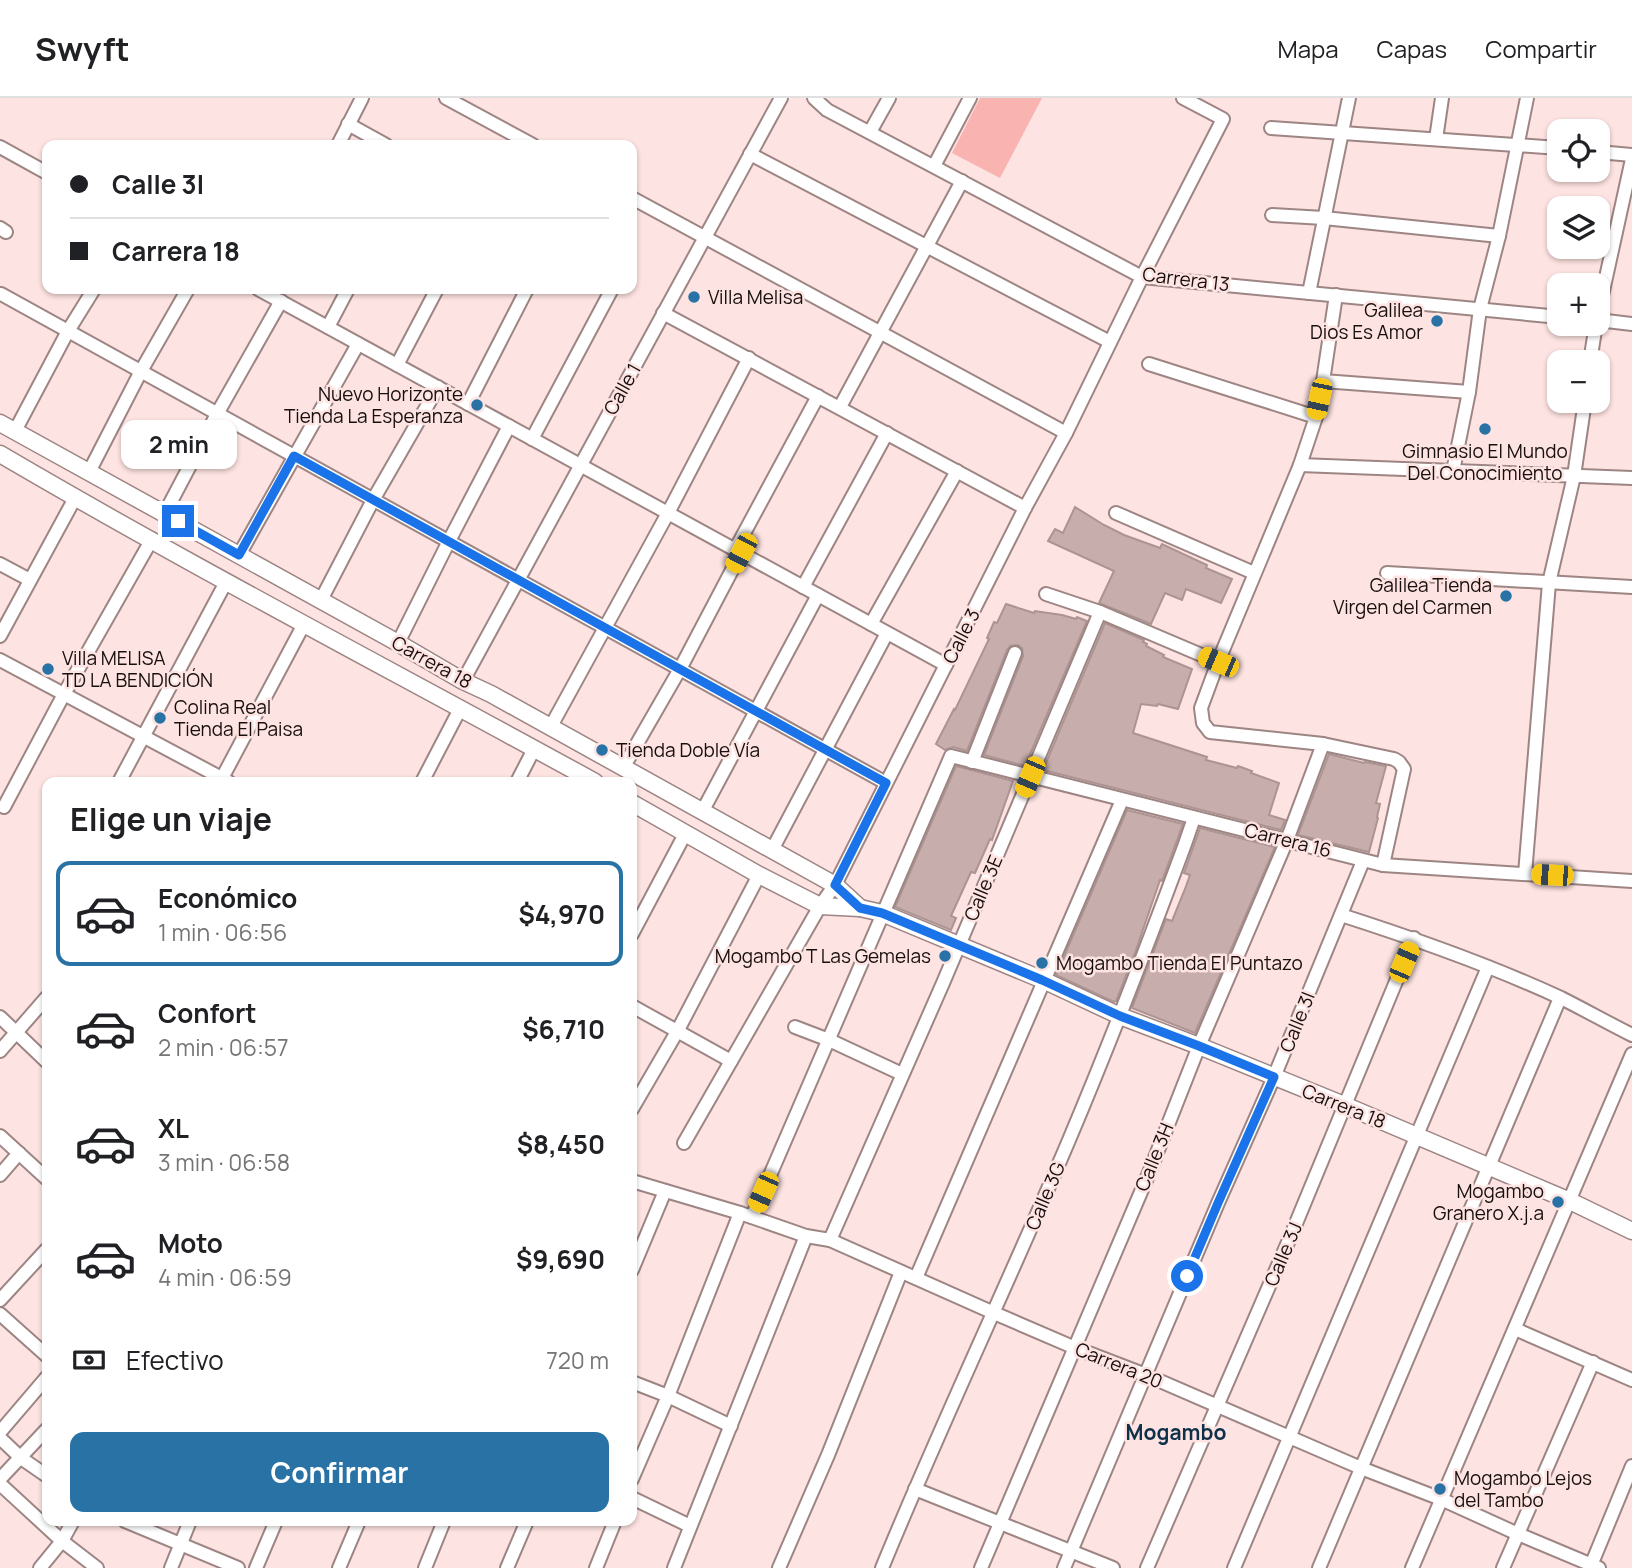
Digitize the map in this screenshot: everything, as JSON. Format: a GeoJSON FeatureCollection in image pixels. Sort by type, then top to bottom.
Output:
{"type":"FeatureCollection","features":[{"type":"Feature","properties":{"kind":"street"},"geometry":{"type":"LineString","coordinates":[[340,140],[362,98]]}},
{"type":"Feature","properties":{"kind":"street"},"geometry":{"type":"LineString","coordinates":[[446,98],[524,140]]}},
{"type":"Feature","properties":{"kind":"street","name":"Calle 1"},"geometry":{"type":"LineString","coordinates":[[463,681],[781,98]]}},
{"type":"Feature","properties":{"kind":"street","name":"Carrera 13"},"geometry":{"type":"LineString","coordinates":[[814,98],[827,110],[1142,277],[1547,316]]}},
{"type":"Feature","properties":{"kind":"street"},"geometry":{"type":"LineString","coordinates":[[870,132],[889,98]]}},
{"type":"Feature","properties":{"kind":"street"},"geometry":{"type":"LineString","coordinates":[[934,166],[970,98]]}},
{"type":"Feature","properties":{"kind":"street","name":"Calle 3"},"geometry":{"type":"LineString","coordinates":[[684,1143],[820,906],[835,885],[1223,120],[1183,98]]}},
{"type":"Feature","properties":{"kind":"street"},"geometry":{"type":"LineString","coordinates":[[1309,293],[1349,98]]}},
{"type":"Feature","properties":{"kind":"street"},"geometry":{"type":"LineString","coordinates":[[1436,139],[1442,98]]}},
{"type":"Feature","properties":{"kind":"street"},"geometry":{"type":"LineString","coordinates":[[1453,471],[1469,392],[1480,309],[1499,236],[1527,98]]}},
{"type":"Feature","properties":{"kind":"street"},"geometry":{"type":"LineString","coordinates":[[348,124],[377,140]]}},
{"type":"Feature","properties":{"kind":"street"},"geometry":{"type":"LineString","coordinates":[[1271,128],[1547,147]]}},
{"type":"Feature","properties":{"kind":"street"},"geometry":{"type":"LineString","coordinates":[[0,147],[42,170]]}},
{"type":"Feature","properties":{"kind":"street"},"geometry":{"type":"LineString","coordinates":[[750,154],[1110,342]]}},
{"type":"Feature","properties":{"kind":"street"},"geometry":{"type":"LineString","coordinates":[[1607,273],[1632,157],[1610,154]]}},
{"type":"Feature","properties":{"kind":"street"},"geometry":{"type":"LineString","coordinates":[[840,407],[962,181]]}},
{"type":"Feature","properties":{"kind":"street"},"geometry":{"type":"LineString","coordinates":[[637,201],[1066,433]]}},
{"type":"Feature","properties":{"kind":"street"},"geometry":{"type":"LineString","coordinates":[[1272,215],[1499,236]]}},
{"type":"Feature","properties":{"kind":"street"},"geometry":{"type":"LineString","coordinates":[[1,294],[886,783]]}},
{"type":"Feature","properties":{"kind":"street"},"geometry":{"type":"LineString","coordinates":[[15,431],[68,331],[91,294]]}},
{"type":"Feature","properties":{"kind":"street"},"geometry":{"type":"LineString","coordinates":[[89,472],[141,371],[185,294]]}},
{"type":"Feature","properties":{"kind":"street"},"geometry":{"type":"LineString","coordinates":[[269,294],[946,665]]}},
{"type":"Feature","properties":{"kind":"street"},"geometry":{"type":"LineString","coordinates":[[328,327],[345,294]]}},
{"type":"Feature","properties":{"kind":"street"},"geometry":{"type":"LineString","coordinates":[[397,365],[434,294]]}},
{"type":"Feature","properties":{"kind":"street"},"geometry":{"type":"LineString","coordinates":[[468,404],[524,294]]}},
{"type":"Feature","properties":{"kind":"street"},"geometry":{"type":"LineString","coordinates":[[532,439],[609,294]]}},
{"type":"Feature","properties":{"kind":"street"},"geometry":{"type":"LineString","coordinates":[[1336,295],[1315,417],[1300,465],[1218,662],[1202,708],[1203,723],[1210,732],[1323,744],[1399,762],[1404,769],[1383,865]]}},
{"type":"Feature","properties":{"kind":"street"},"geometry":{"type":"LineString","coordinates":[[165,513],[281,301]]}},
{"type":"Feature","properties":{"kind":"street"},"geometry":{"type":"LineString","coordinates":[[663,313],[1025,508]]}},
{"type":"Feature","properties":{"kind":"street"},"geometry":{"type":"LineString","coordinates":[[1610,323],[1632,324]]}},
{"type":"Feature","properties":{"kind":"street"},"geometry":{"type":"LineString","coordinates":[[239,555],[358,344]]}},
{"type":"Feature","properties":{"kind":"street"},"geometry":{"type":"LineString","coordinates":[[550,728],[749,358]]}},
{"type":"Feature","properties":{"kind":"street"},"geometry":{"type":"LineString","coordinates":[[1149,364],[1315,417]]}},
{"type":"Feature","properties":{"kind":"street"},"geometry":{"type":"LineString","coordinates":[[1323,381],[1469,392]]}},
{"type":"Feature","properties":{"kind":"street"},"geometry":{"type":"LineString","coordinates":[[320,600],[438,387]]}},
{"type":"Feature","properties":{"kind":"street"},"geometry":{"type":"LineString","coordinates":[[622,768],[680,669],[818,396]]}},
{"type":"Feature","properties":{"kind":"street"},"geometry":{"type":"LineString","coordinates":[[1525,874],[1549,583],[1574,476],[1583,413]]}},
{"type":"Feature","properties":{"kind":"street","name":"Carrera 18"},"geometry":{"type":"LineString","coordinates":[[0,423],[835,885],[860,908]]}},
{"type":"Feature","properties":{"kind":"street"},"geometry":{"type":"LineString","coordinates":[[398,643],[509,426]]}},
{"type":"Feature","properties":{"kind":"street"},"geometry":{"type":"LineString","coordinates":[[803,587],[887,433]]}},
{"type":"Feature","properties":{"kind":"street","name":"Carrera 18"},"geometry":{"type":"LineString","coordinates":[[0,454],[226,582],[586,777]]}},
{"type":"Feature","properties":{"kind":"street"},"geometry":{"type":"LineString","coordinates":[[1300,465],[1632,478]]}},
{"type":"Feature","properties":{"kind":"street"},"geometry":{"type":"LineString","coordinates":[[871,624],[957,471]]}},
{"type":"Feature","properties":{"kind":"street"},"geometry":{"type":"LineString","coordinates":[[0,636],[75,498]]}},
{"type":"Feature","properties":{"kind":"street"},"geometry":{"type":"LineString","coordinates":[[1116,513],[1254,573]]}},
{"type":"Feature","properties":{"kind":"street"},"geometry":{"type":"LineString","coordinates":[[176,554],[191,529]]}},
{"type":"Feature","properties":{"kind":"street"},"geometry":{"type":"LineString","coordinates":[[4,807],[64,694],[152,540]]}},
{"type":"Feature","properties":{"kind":"street"},"geometry":{"type":"LineString","coordinates":[[0,564],[30,580]]}},
{"type":"Feature","properties":{"kind":"street"},"geometry":{"type":"LineString","coordinates":[[1387,573],[1632,587]]}},
{"type":"Feature","properties":{"kind":"street"},"geometry":{"type":"LineString","coordinates":[[122,777],[226,582]]}},
{"type":"Feature","properties":{"kind":"street"},"geometry":{"type":"LineString","coordinates":[[1046,594],[1100,612],[1218,662]]}},
{"type":"Feature","properties":{"kind":"street"},"geometry":{"type":"LineString","coordinates":[[702,812],[818,595]]}},
{"type":"Feature","properties":{"kind":"street","name":"Calle 3E"},"geometry":{"type":"LineString","coordinates":[[830,1240],[1100,612]]}},
{"type":"Feature","properties":{"kind":"street"},"geometry":{"type":"LineString","coordinates":[[225,777],[304,624]]}},
{"type":"Feature","properties":{"kind":"street"},"geometry":{"type":"LineString","coordinates":[[772,850],[887,633]]}},
{"type":"Feature","properties":{"kind":"street"},"geometry":{"type":"LineString","coordinates":[[972,762],[1015,653]]}},
{"type":"Feature","properties":{"kind":"street"},"geometry":{"type":"LineString","coordinates":[[0,660],[216,777]]}},
{"type":"Feature","properties":{"kind":"street"},"geometry":{"type":"LineString","coordinates":[[425,777],[460,709]]}},
{"type":"Feature","properties":{"kind":"street","name":"Calle 3H"},"geometry":{"type":"LineString","coordinates":[[981,1568],[1149,1173],[1199,1046],[1287,840],[1323,744]]}},
{"type":"Feature","properties":{"kind":"street"},"geometry":{"type":"LineString","coordinates":[[520,777],[534,749]]}},
{"type":"Feature","properties":{"kind":"street","name":"Carrera 16"},"geometry":{"type":"LineString","coordinates":[[882,913],[951,756],[1383,865],[1632,881]]}},
{"type":"Feature","properties":{"kind":"street"},"geometry":{"type":"LineString","coordinates":[[652,815],[665,791]]}},
{"type":"Feature","properties":{"kind":"street"},"geometry":{"type":"LineString","coordinates":[[916,1278],[1042,980],[1122,800]]}},
{"type":"Feature","properties":{"kind":"street","name":"Carrera 18"},"geometry":{"type":"LineString","coordinates":[[637,806],[820,906],[860,908],[882,913],[1120,1016],[1345,1105],[1570,1201],[1632,1231]]}},
{"type":"Feature","properties":{"kind":"street","name":"Calle 3G"},"geometry":{"type":"LineString","coordinates":[[882,1568],[994,1314],[1120,1016],[1194,818]]}},
{"type":"Feature","properties":{"kind":"street"},"geometry":{"type":"LineString","coordinates":[[637,925],[685,834]]}},
{"type":"Feature","properties":{"kind":"street","name":"Calle 3I"},"geometry":{"type":"LineString","coordinates":[[1064,1568],[1274,1077],[1363,861]]}},
{"type":"Feature","properties":{"kind":"street"},"geometry":{"type":"LineString","coordinates":[[637,1100],[678,1030],[759,875]]}},
{"type":"Feature","properties":{"kind":"street"},"geometry":{"type":"LineString","coordinates":[[637,1467],[746,1215],[829,1040],[882,913]]}},
{"type":"Feature","properties":{"kind":"street"},"geometry":{"type":"LineString","coordinates":[[1341,915],[1414,938],[1488,967],[1560,998],[1632,1035]]}},
{"type":"Feature","properties":{"kind":"street","name":"Calle 3J"},"geometry":{"type":"LineString","coordinates":[[1147,1568],[1292,1233],[1414,938]]}},
{"type":"Feature","properties":{"kind":"street"},"geometry":{"type":"LineString","coordinates":[[1234,1568],[1488,967]]}},
{"type":"Feature","properties":{"kind":"street"},"geometry":{"type":"LineString","coordinates":[[1319,1568],[1560,998]]}},
{"type":"Feature","properties":{"kind":"street"},"geometry":{"type":"LineString","coordinates":[[0,1051],[42,1003]]}},
{"type":"Feature","properties":{"kind":"street"},"geometry":{"type":"LineString","coordinates":[[637,1009],[731,1061]]}},
{"type":"Feature","properties":{"kind":"street"},"geometry":{"type":"LineString","coordinates":[[0,1017],[42,1057]]}},
{"type":"Feature","properties":{"kind":"street"},"geometry":{"type":"LineString","coordinates":[[795,1027],[902,1074]]}},
{"type":"Feature","properties":{"kind":"street"},"geometry":{"type":"LineString","coordinates":[[1412,1568],[1632,1055]]}},
{"type":"Feature","properties":{"kind":"street"},"geometry":{"type":"LineString","coordinates":[[0,1136],[42,1174]]}},
{"type":"Feature","properties":{"kind":"street"},"geometry":{"type":"LineString","coordinates":[[0,1175],[19,1153]]}},
{"type":"Feature","properties":{"kind":"street","name":"Carrera 20"},"geometry":{"type":"LineString","coordinates":[[637,1183],[806,1236],[830,1240],[994,1314],[1441,1499],[1593,1567]]}},
{"type":"Feature","properties":{"kind":"street"},"geometry":{"type":"LineString","coordinates":[[637,1258],[665,1191]]}},
{"type":"Feature","properties":{"kind":"street"},"geometry":{"type":"LineString","coordinates":[[674,1568],[806,1236]]}},
{"type":"Feature","properties":{"kind":"street"},"geometry":{"type":"LineString","coordinates":[[0,1300],[42,1254]]}},
{"type":"Feature","properties":{"kind":"street"},"geometry":{"type":"LineString","coordinates":[[779,1568],[828,1455],[901,1272]]}},
{"type":"Feature","properties":{"kind":"street"},"geometry":{"type":"LineString","coordinates":[[0,1314],[42,1352]]}},
{"type":"Feature","properties":{"kind":"street"},"geometry":{"type":"LineString","coordinates":[[1515,1329],[1632,1380]]}},
{"type":"Feature","properties":{"kind":"street"},"geometry":{"type":"LineString","coordinates":[[1503,1568],[1593,1362]]}},
{"type":"Feature","properties":{"kind":"street"},"geometry":{"type":"LineString","coordinates":[[42,1384],[2,1437],[18,1455],[42,1472]]}},
{"type":"Feature","properties":{"kind":"street"},"geometry":{"type":"LineString","coordinates":[[637,1384],[731,1426]]}},
{"type":"Feature","properties":{"kind":"street"},"geometry":{"type":"LineString","coordinates":[[0,1479],[18,1455],[42,1433]]}},
{"type":"Feature","properties":{"kind":"street"},"geometry":{"type":"LineString","coordinates":[[1593,1567],[1632,1466]]}},
{"type":"Feature","properties":{"kind":"street"},"geometry":{"type":"LineString","coordinates":[[0,1484],[42,1523]]}},
{"type":"Feature","properties":{"kind":"street"},"geometry":{"type":"LineString","coordinates":[[915,1489],[1114,1568]]}},
{"type":"Feature","properties":{"kind":"street"},"geometry":{"type":"LineString","coordinates":[[637,1500],[690,1526]]}},
{"type":"Feature","properties":{"kind":"street"},"geometry":{"type":"LineString","coordinates":[[46,1526],[97,1568]]}},
{"type":"Feature","properties":{"kind":"street"},"geometry":{"type":"LineString","coordinates":[[40,1568],[70,1526]]}},
{"type":"Feature","properties":{"kind":"street"},"geometry":{"type":"LineString","coordinates":[[138,1526],[238,1568]]}},
{"type":"Feature","properties":{"kind":"street"},"geometry":{"type":"LineString","coordinates":[[171,1568],[188,1526]]}},
{"type":"Feature","properties":{"kind":"street"},"geometry":{"type":"LineString","coordinates":[[256,1568],[274,1526]]}},
{"type":"Feature","properties":{"kind":"street"},"geometry":{"type":"LineString","coordinates":[[339,1568],[357,1526]]}},
{"type":"Feature","properties":{"kind":"street"},"geometry":{"type":"LineString","coordinates":[[425,1568],[442,1526]]}},
{"type":"Feature","properties":{"kind":"street"},"geometry":{"type":"LineString","coordinates":[[508,1568],[525,1526]]}},
{"type":"Feature","properties":{"kind":"street"},"geometry":{"type":"LineString","coordinates":[[596,1568],[613,1526]]}},
{"type":"Feature","properties":{"kind":"shaded area"},"geometry":{"type":"Polygon","coordinates":[[[980,98],[1042,98],[1000,178],[952,153],[980,98]]]}},
{"type":"Feature","properties":{"kind":"building"},"geometry":{"type":"Polygon","coordinates":[[[1075,507],[1124,535],[1160,548],[1162,544],[1232,579],[1221,603],[1186,589],[1182,600],[1165,593],[1151,624],[1099,603],[1114,571],[1048,541],[1055,529],[1063,533],[1075,507]]]}},
{"type":"Feature","properties":{"kind":"building"},"geometry":{"type":"Polygon","coordinates":[[[1006,604],[1034,613],[1077,617],[1087,621],[1025,766],[984,755],[1023,656],[1022,648],[1018,645],[1010,646],[1007,650],[967,751],[953,747],[945,750],[936,744],[989,639],[987,638],[994,622],[997,623],[1006,604]]]}},
{"type":"Feature","properties":{"kind":"building"},"geometry":{"type":"Polygon","coordinates":[[[1105,623],[1144,640],[1146,646],[1164,655],[1163,657],[1192,669],[1178,709],[1158,704],[1141,704],[1133,733],[1207,757],[1206,760],[1237,768],[1238,766],[1279,783],[1269,815],[1285,820],[1281,830],[1043,770],[1105,623]]]}},
{"type":"Feature","properties":{"kind":"building"},"geometry":{"type":"Polygon","coordinates":[[[1329,754],[1386,766],[1376,803],[1380,804],[1378,818],[1369,852],[1298,835],[1329,754]]]}},
{"type":"Feature","properties":{"kind":"building"},"geometry":{"type":"Polygon","coordinates":[[[956,766],[1013,781],[992,840],[990,839],[975,873],[971,872],[951,916],[956,918],[951,930],[895,907],[956,766]]]}},
{"type":"Feature","properties":{"kind":"building"},"geometry":{"type":"Polygon","coordinates":[[[1127,810],[1183,824],[1114,1002],[1056,975],[1127,810]]]}},
{"type":"Feature","properties":{"kind":"building"},"geometry":{"type":"Polygon","coordinates":[[[1200,828],[1275,847],[1195,1033],[1132,1008],[1166,919],[1172,921],[1185,889],[1190,875],[1184,873],[1200,828]]]}},
{"type":"Feature","properties":{"kind":"place","name":"Villa Melisa"},"geometry":{"type":"Point","coordinates":[694,297]}},
{"type":"Feature","properties":{"kind":"place","name":"Galilea Dios Es Amor"},"geometry":{"type":"Point","coordinates":[1437,321]}},
{"type":"Feature","properties":{"kind":"place","name":"Nuevo Horizonte Tienda La Esperanza"},"geometry":{"type":"Point","coordinates":[477,405]}},
{"type":"Feature","properties":{"kind":"place","name":"Gimnasio El Mundo Del Conocimiento"},"geometry":{"type":"Point","coordinates":[1485,429]}},
{"type":"Feature","properties":{"kind":"place","name":"Galilea Tienda Virgen del Carmen"},"geometry":{"type":"Point","coordinates":[1506,596]}},
{"type":"Feature","properties":{"kind":"place","name":"Villa MELISA TD LA BENDICIÓN"},"geometry":{"type":"Point","coordinates":[48,669]}},
{"type":"Feature","properties":{"kind":"place","name":"Colina Real Tienda El Paisa"},"geometry":{"type":"Point","coordinates":[160,718]}},
{"type":"Feature","properties":{"kind":"place","name":"Tienda Doble Vía"},"geometry":{"type":"Point","coordinates":[602,750]}},
{"type":"Feature","properties":{"kind":"place","name":"Mogambo T Las Gemelas"},"geometry":{"type":"Point","coordinates":[945,956]}},
{"type":"Feature","properties":{"kind":"place","name":"Mogambo Tienda El Puntazo"},"geometry":{"type":"Point","coordinates":[1042,963]}},
{"type":"Feature","properties":{"kind":"place","name":"Mogambo Granero X.j.a"},"geometry":{"type":"Point","coordinates":[1558,1202]}},
{"type":"Feature","properties":{"kind":"place","name":"Mogambo Lejos del Tambo"},"geometry":{"type":"Point","coordinates":[1440,1489]}},
{"type":"Feature","properties":{"kind":"district","name":"Mogambo"},"geometry":{"type":"Point","coordinates":[1176,1432]}},
{"type":"Feature","properties":{"kind":"route"},"geometry":{"type":"LineString","coordinates":[[178,521],[239,555],[294,456],[886,783],[835,885],[860,908],[882,913],[1120,1016],[1274,1077],[1187,1276]]}}]}
